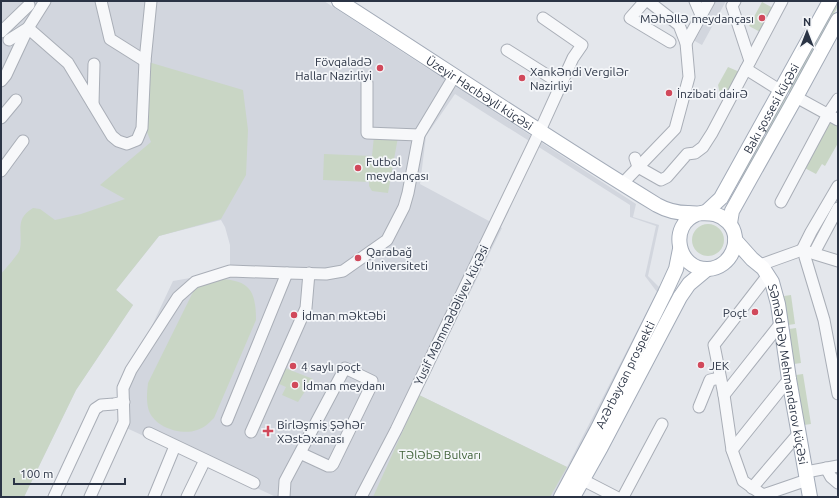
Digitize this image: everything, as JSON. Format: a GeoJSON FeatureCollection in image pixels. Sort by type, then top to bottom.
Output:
{"type":"FeatureCollection","features":[{"type":"Feature","properties":{"kind":"main road","name":"Üzeyir Hacıbəyli küçəsi"},"geometry":{"type":"LineString","coordinates":[[339,1],[622,184],[664,209]]}},
{"type":"Feature","properties":{"kind":"main road","name":"Bakı şossesi küçəsi"},"geometry":{"type":"LineString","coordinates":[[706,212],[721,198],[830,1]]}},
{"type":"Feature","properties":{"kind":"main road","name":"Bakı şossesi küçəsi"},"geometry":{"type":"LineString","coordinates":[[730,223],[732,211],[837,23]]}},
{"type":"Feature","properties":{"kind":"main road"},"geometry":{"type":"LineString","coordinates":[[664,209],[690,214],[706,212],[715,213],[723,217],[730,223],[736,240],[730,257],[724,264],[707,269],[690,263],[684,257],[672,221],[664,209]]}},
{"type":"Feature","properties":{"kind":"main road"},"geometry":{"type":"LineString","coordinates":[[680,245],[680,232],[684,224],[690,218],[706,212]]}},
{"type":"Feature","properties":{"kind":"main road","name":"Səməd bəy Mehmandarov küçəsi"},"geometry":{"type":"LineString","coordinates":[[736,240],[760,266],[772,282],[778,304],[789,378],[810,497]]}},
{"type":"Feature","properties":{"kind":"main road","name":"Azərbaycan prospekti"},"geometry":{"type":"LineString","coordinates":[[573,497],[583,480],[596,444],[598,428],[676,269],[680,245]]}},
{"type":"Feature","properties":{"kind":"main road"},"geometry":{"type":"LineString","coordinates":[[730,257],[760,266]]}},
{"type":"Feature","properties":{"kind":"main road","name":"Azərbaycan prospekti"},"geometry":{"type":"LineString","coordinates":[[561,497],[596,444],[680,297],[689,284],[707,269]]}},
{"type":"Feature","properties":{"kind":"street"},"geometry":{"type":"LineString","coordinates":[[1,81],[6,76],[28,28],[45,1]]}},
{"type":"Feature","properties":{"kind":"street"},"geometry":{"type":"LineString","coordinates":[[102,1],[110,39],[145,60]]}},
{"type":"Feature","properties":{"kind":"street"},"geometry":{"type":"LineString","coordinates":[[28,28],[68,63],[112,136],[118,141],[127,144],[137,140],[142,128],[145,60],[152,1]]}},
{"type":"Feature","properties":{"kind":"street"},"geometry":{"type":"LineString","coordinates":[[622,184],[636,163],[675,129],[689,77],[686,43],[679,25],[647,1],[630,18],[670,42]]}},
{"type":"Feature","properties":{"kind":"street"},"geometry":{"type":"LineString","coordinates":[[695,1],[701,15]]}},
{"type":"Feature","properties":{"kind":"street"},"geometry":{"type":"LineString","coordinates":[[686,43],[709,1]]}},
{"type":"Feature","properties":{"kind":"street"},"geometry":{"type":"LineString","coordinates":[[735,1],[732,6],[748,65],[781,91]]}},
{"type":"Feature","properties":{"kind":"street"},"geometry":{"type":"LineString","coordinates":[[636,163],[661,180],[667,177],[687,154],[694,153],[703,147],[712,133],[782,1]]}},
{"type":"Feature","properties":{"kind":"street"},"geometry":{"type":"LineString","coordinates":[[1,32],[29,5]]}},
{"type":"Feature","properties":{"kind":"street","name":"Yusif Məmmədəliyev küçəsi"},"geometry":{"type":"LineString","coordinates":[[361,497],[396,430],[521,171],[573,58],[582,45],[543,18]]}},
{"type":"Feature","properties":{"kind":"street"},"geometry":{"type":"LineString","coordinates":[[9,40],[28,28]]}},
{"type":"Feature","properties":{"kind":"street"},"geometry":{"type":"LineString","coordinates":[[507,50],[561,84]]}},
{"type":"Feature","properties":{"kind":"street"},"geometry":{"type":"LineString","coordinates":[[93,105],[94,64]]}},
{"type":"Feature","properties":{"kind":"street"},"geometry":{"type":"LineString","coordinates":[[90,497],[124,422],[123,388],[131,370],[178,297],[195,282],[230,271],[326,274],[343,271],[387,240],[404,207],[419,135],[455,75]]}},
{"type":"Feature","properties":{"kind":"street"},"geometry":{"type":"LineString","coordinates":[[367,83],[367,133],[419,135]]}},
{"type":"Feature","properties":{"kind":"street"},"geometry":{"type":"LineString","coordinates":[[796,97],[838,120]]}},
{"type":"Feature","properties":{"kind":"street"},"geometry":{"type":"LineString","coordinates":[[781,202],[828,114],[838,99]]}},
{"type":"Feature","properties":{"kind":"street"},"geometry":{"type":"LineString","coordinates":[[1,118],[16,100]]}},
{"type":"Feature","properties":{"kind":"street"},"geometry":{"type":"LineString","coordinates":[[1,171],[23,141]]}},
{"type":"Feature","properties":{"kind":"street"},"geometry":{"type":"LineString","coordinates":[[838,186],[811,232],[805,257],[824,320],[838,394]]}},
{"type":"Feature","properties":{"kind":"street"},"geometry":{"type":"LineString","coordinates":[[807,251],[838,208]]}},
{"type":"Feature","properties":{"kind":"street"},"geometry":{"type":"LineString","coordinates":[[838,261],[807,251],[760,266],[714,345],[724,395],[732,450],[743,481],[762,496],[776,494],[807,476],[826,468],[838,466]]}},
{"type":"Feature","properties":{"kind":"street"},"geometry":{"type":"LineString","coordinates":[[227,420],[288,273]]}},
{"type":"Feature","properties":{"kind":"street"},"geometry":{"type":"LineString","coordinates":[[251,432],[306,308],[309,273]]}},
{"type":"Feature","properties":{"kind":"street"},"geometry":{"type":"LineString","coordinates":[[724,395],[781,323]]}},
{"type":"Feature","properties":{"kind":"street"},"geometry":{"type":"LineString","coordinates":[[280,497],[284,497],[286,481],[300,453],[345,368],[372,382],[334,464],[328,466],[300,453]]}},
{"type":"Feature","properties":{"kind":"street"},"geometry":{"type":"LineString","coordinates":[[699,407],[710,380],[720,378]]}},
{"type":"Feature","properties":{"kind":"street"},"geometry":{"type":"LineString","coordinates":[[732,450],[789,378]]}},
{"type":"Feature","properties":{"kind":"street"},"geometry":{"type":"LineString","coordinates":[[54,497],[94,409],[101,404],[124,402]]}},
{"type":"Feature","properties":{"kind":"street"},"geometry":{"type":"LineString","coordinates":[[623,497],[662,424]]}},
{"type":"Feature","properties":{"kind":"street"},"geometry":{"type":"LineString","coordinates":[[752,488],[799,433]]}},
{"type":"Feature","properties":{"kind":"street"},"geometry":{"type":"LineString","coordinates":[[149,434],[254,482]]}},
{"type":"Feature","properties":{"kind":"street"},"geometry":{"type":"LineString","coordinates":[[156,496],[175,446]]}},
{"type":"Feature","properties":{"kind":"street"},"geometry":{"type":"LineString","coordinates":[[187,497],[205,460]]}},
{"type":"Feature","properties":{"kind":"street"},"geometry":{"type":"LineString","coordinates":[[826,468],[831,477],[838,483]]}},
{"type":"Feature","properties":{"kind":"street"},"geometry":{"type":"LineString","coordinates":[[583,480],[616,497]]}},
{"type":"Feature","properties":{"kind":"shaded area","name":"Qarabağ Universiteti"},"geometry":{"type":"Polygon","coordinates":[[[1,1],[324,1],[636,204],[633,217],[659,225],[648,276],[662,290],[555,497],[276,497],[120,425],[123,387],[173,281],[230,271],[230,245],[225,227],[221,220],[159,236],[116,290],[133,305],[76,390],[24,497],[1,497],[1,1]],[[455,94],[426,136],[420,184],[502,228],[419,395],[567,467],[657,292],[645,276],[656,226],[630,217],[630,205],[455,94]]]}},
{"type":"Feature","properties":{"kind":"shaded area"},"geometry":{"type":"Polygon","coordinates":[[[714,1],[726,1],[702,45],[693,40],[714,1]]]}},
{"type":"Feature","properties":{"kind":"green space"},"geometry":{"type":"Polygon","coordinates":[[[837,1],[838,6],[791,94],[788,92],[837,1]]]}},
{"type":"Feature","properties":{"kind":"green space","name":"Məhəllə meydançası"},"geometry":{"type":"Polygon","coordinates":[[[762,2],[775,9],[762,33],[749,26],[762,2]]]}},
{"type":"Feature","properties":{"kind":"green space"},"geometry":{"type":"Polygon","coordinates":[[[145,61],[243,90],[248,130],[246,175],[221,219],[159,236],[116,290],[133,305],[76,390],[24,497],[1,497],[1,274],[15,258],[20,249],[21,221],[27,212],[33,208],[40,209],[55,220],[81,214],[125,199],[100,185],[151,142],[145,127],[145,61]]]}},
{"type":"Feature","properties":{"kind":"green space"},"geometry":{"type":"Polygon","coordinates":[[[728,67],[742,73],[730,97],[720,94],[718,85],[728,67]]]}},
{"type":"Feature","properties":{"kind":"green space"},"geometry":{"type":"Polygon","coordinates":[[[785,96],[789,98],[769,134],[765,133],[785,96]]]}},
{"type":"Feature","properties":{"kind":"green space"},"geometry":{"type":"Polygon","coordinates":[[[832,119],[838,122],[838,143],[825,166],[822,164],[816,174],[801,166],[821,138],[832,119]]]}},
{"type":"Feature","properties":{"kind":"green space","name":"Futbol meydançası"},"geometry":{"type":"Polygon","coordinates":[[[374,136],[398,137],[388,193],[372,191],[369,186],[369,182],[323,180],[324,154],[372,156],[374,136]]]}},
{"type":"Feature","properties":{"kind":"green space"},"geometry":{"type":"Polygon","coordinates":[[[763,136],[766,138],[743,182],[739,180],[763,136]]]}},
{"type":"Feature","properties":{"kind":"green space"},"geometry":{"type":"Polygon","coordinates":[[[705,224],[711,224],[721,231],[724,240],[723,246],[717,253],[711,256],[705,256],[695,249],[692,243],[692,237],[699,227],[705,224]]]}},
{"type":"Feature","properties":{"kind":"green space"},"geometry":{"type":"Polygon","coordinates":[[[219,279],[238,282],[249,289],[255,302],[256,320],[214,418],[202,428],[191,432],[169,429],[157,422],[149,411],[147,401],[148,383],[193,292],[198,286],[219,279]]]}},
{"type":"Feature","properties":{"kind":"green space"},"geometry":{"type":"Polygon","coordinates":[[[791,295],[795,324],[788,325],[784,296],[791,295]]]}},
{"type":"Feature","properties":{"kind":"green space"},"geometry":{"type":"Polygon","coordinates":[[[796,328],[801,363],[794,364],[789,329],[796,328]]]}},
{"type":"Feature","properties":{"kind":"green space","name":"İdman meydanı"},"geometry":{"type":"Polygon","coordinates":[[[285,368],[313,379],[298,402],[282,395],[286,387],[277,383],[285,368]]]}},
{"type":"Feature","properties":{"kind":"green space"},"geometry":{"type":"Polygon","coordinates":[[[803,374],[811,424],[804,425],[796,375],[803,374]]]}},
{"type":"Feature","properties":{"kind":"green space","name":"Tələbə Bulvarı"},"geometry":{"type":"Polygon","coordinates":[[[419,395],[567,467],[550,497],[373,497],[419,395]]]}},
{"type":"Feature","properties":{"kind":"place","name":"Məhəllə meydançası"},"geometry":{"type":"Point","coordinates":[762,18]}},
{"type":"Feature","properties":{"kind":"place","name":"Fövqaladə Hallar Nazirliyi"},"geometry":{"type":"Point","coordinates":[380,68]}},
{"type":"Feature","properties":{"kind":"place","name":"Xankəndi Vergilər Nazirliyi"},"geometry":{"type":"Point","coordinates":[522,78]}},
{"type":"Feature","properties":{"kind":"place","name":"İnzibati dairə"},"geometry":{"type":"Point","coordinates":[669,93]}},
{"type":"Feature","properties":{"kind":"place","name":"Futbol meydançası"},"geometry":{"type":"Point","coordinates":[358,168]}},
{"type":"Feature","properties":{"kind":"place","name":"Qarabağ Universiteti"},"geometry":{"type":"Point","coordinates":[358,258]}},
{"type":"Feature","properties":{"kind":"place","name":"Poçt"},"geometry":{"type":"Point","coordinates":[755,312]}},
{"type":"Feature","properties":{"kind":"place","name":"İdman məktəbi"},"geometry":{"type":"Point","coordinates":[294,315]}},
{"type":"Feature","properties":{"kind":"place","name":"JEK"},"geometry":{"type":"Point","coordinates":[701,365]}},
{"type":"Feature","properties":{"kind":"place","name":"4 saylı poçt"},"geometry":{"type":"Point","coordinates":[293,366]}},
{"type":"Feature","properties":{"kind":"place","name":"İdman meydanı"},"geometry":{"type":"Point","coordinates":[295,385]}},
{"type":"Feature","properties":{"kind":"place","name":"Birləşmiş Şəhər Xəstəxanası"},"geometry":{"type":"Point","coordinates":[268,431]}}]}
